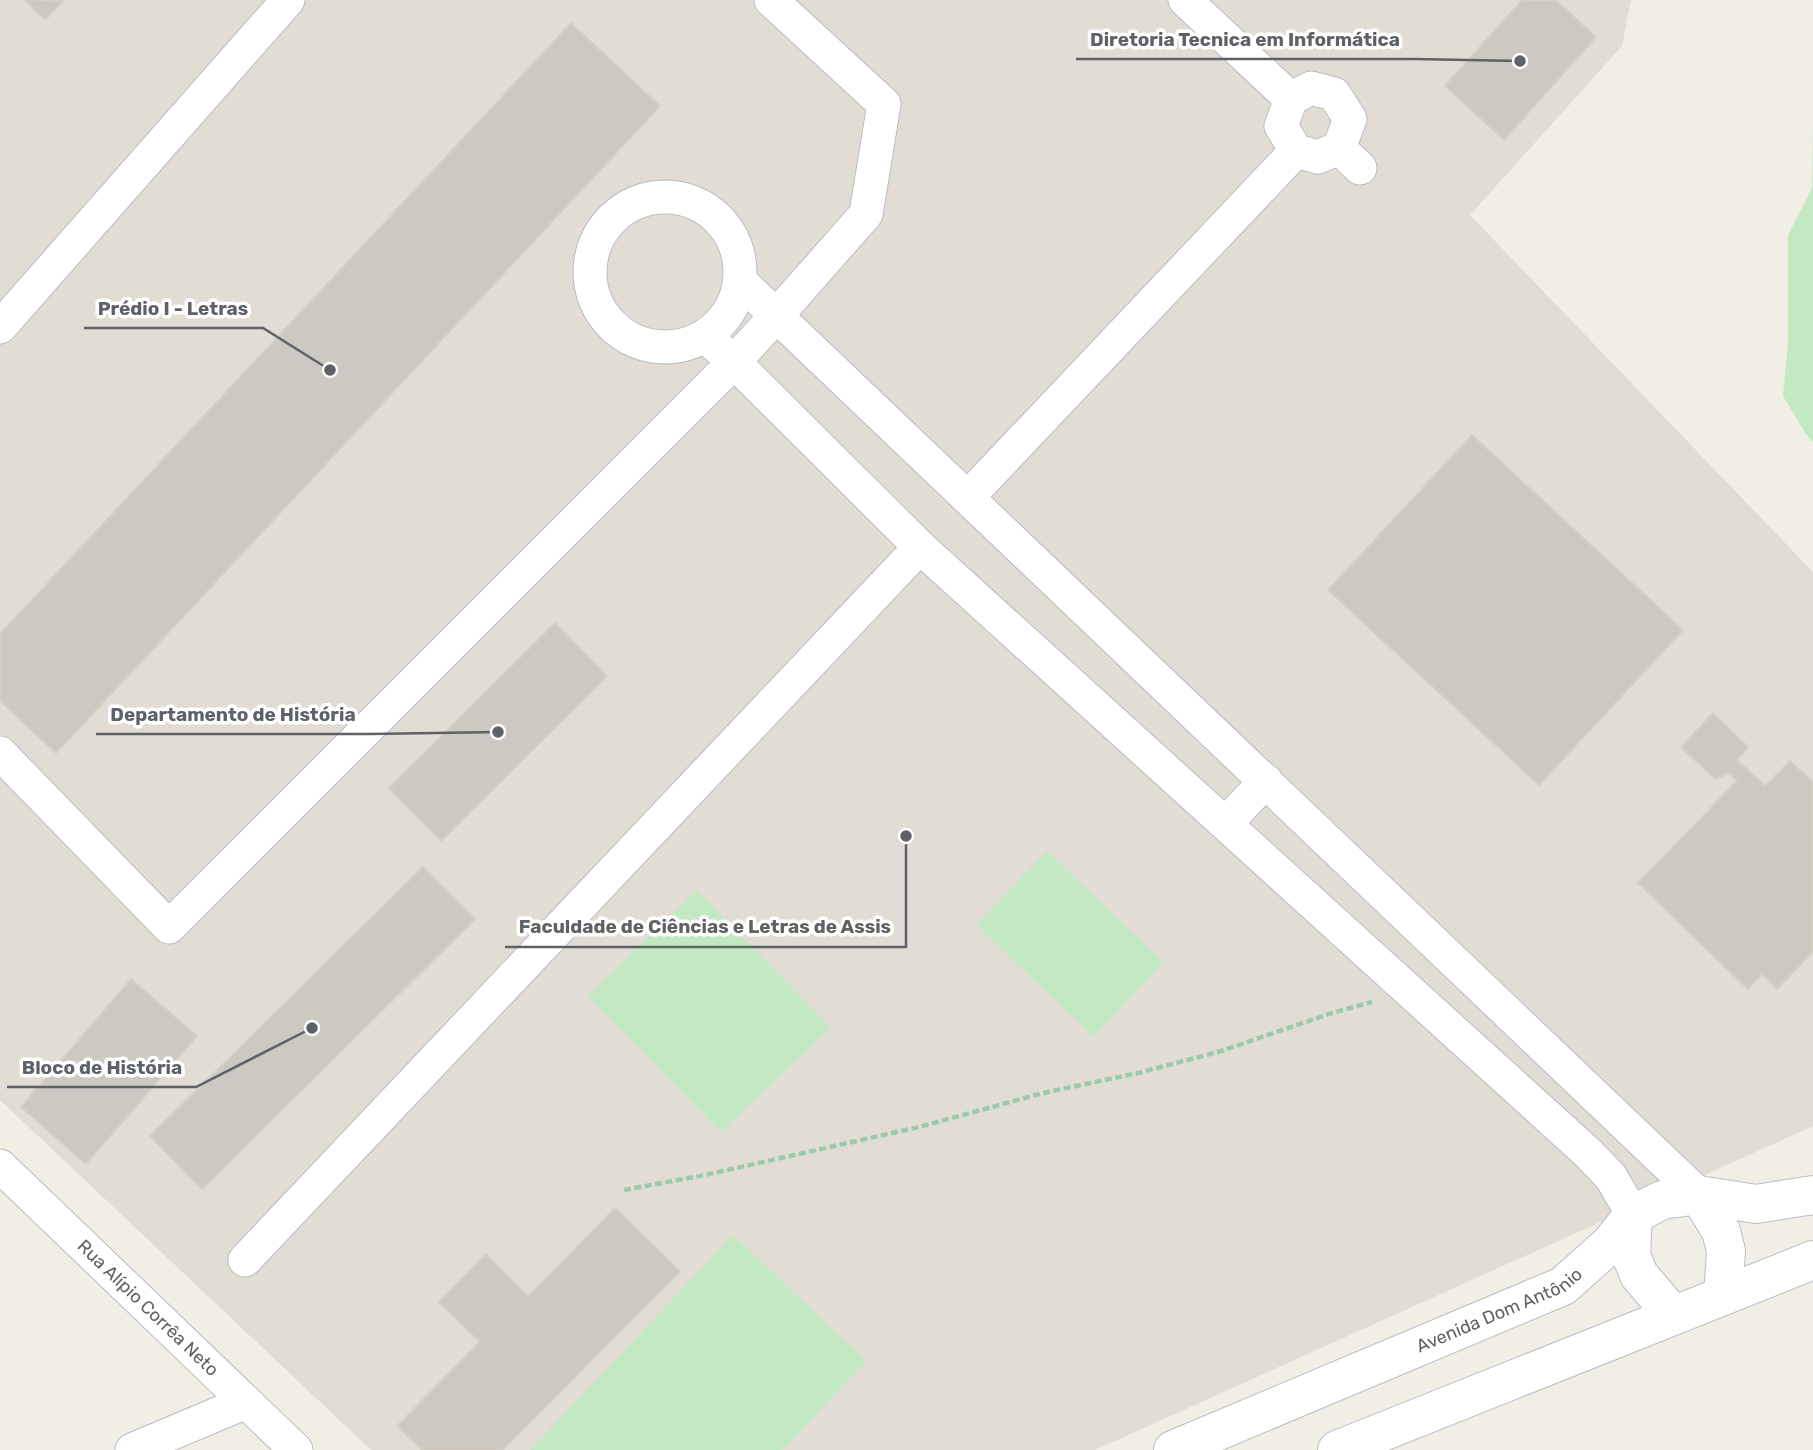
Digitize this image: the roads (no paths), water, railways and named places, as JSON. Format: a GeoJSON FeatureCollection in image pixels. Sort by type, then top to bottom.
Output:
{"type":"FeatureCollection","features":[{"type":"Feature","properties":{"kind":"main road","name":"Avenida Dom Antônio"},"geometry":{"type":"LineString","coordinates":[[1177,1449],[1563,1286],[1610,1244],[1633,1215],[1662,1200],[1699,1195],[1756,1204],[1813,1195]]}},
{"type":"Feature","properties":{"kind":"main road"},"geometry":{"type":"LineString","coordinates":[[1699,1195],[1721,1231],[1726,1251],[1723,1296]]}},
{"type":"Feature","properties":{"kind":"main road"},"geometry":{"type":"LineString","coordinates":[[1633,1215],[1631,1255],[1639,1275],[1673,1315]]}},
{"type":"Feature","properties":{"kind":"main road"},"geometry":{"type":"LineString","coordinates":[[1338,1450],[1813,1260]]}},
{"type":"Feature","properties":{"kind":"street"},"geometry":{"type":"LineString","coordinates":[[0,327],[288,0]]}},
{"type":"Feature","properties":{"kind":"street"},"geometry":{"type":"LineString","coordinates":[[0,753],[169,927],[734,362],[866,214],[884,104],[771,0]]}},
{"type":"Feature","properties":{"kind":"street"},"geometry":{"type":"LineString","coordinates":[[1185,0],[1291,99]]}},
{"type":"Feature","properties":{"kind":"street"},"geometry":{"type":"LineString","coordinates":[[1344,84],[1350,120],[1350,158],[1318,157],[1296,151],[1281,126],[1291,99],[1311,88],[1344,84]]}},
{"type":"Feature","properties":{"kind":"street"},"geometry":{"type":"LineString","coordinates":[[968,497],[1296,151]]}},
{"type":"Feature","properties":{"kind":"street"},"geometry":{"type":"LineString","coordinates":[[656,197],[679,197],[700,205],[718,218],[731,237],[739,258],[740,281],[734,302],[722,321],[705,336],[685,345],[662,348],[640,344],[620,333],[604,317],[593,298],[589,275],[592,253],[600,232],[615,215],[635,203],[656,197]]}},
{"type":"Feature","properties":{"kind":"street"},"geometry":{"type":"LineString","coordinates":[[740,281],[1699,1195]]}},
{"type":"Feature","properties":{"kind":"street"},"geometry":{"type":"LineString","coordinates":[[705,336],[920,547],[1588,1153],[1611,1177],[1633,1215]]}},
{"type":"Feature","properties":{"kind":"street"},"geometry":{"type":"LineString","coordinates":[[245,1260],[920,547]]}},
{"type":"Feature","properties":{"kind":"street"},"geometry":{"type":"LineString","coordinates":[[1226,823],[1266,781]]}},
{"type":"Feature","properties":{"kind":"street","name":"Rua Alípio Corrêa Neto"},"geometry":{"type":"LineString","coordinates":[[0,1166],[296,1450]]}},
{"type":"Feature","properties":{"kind":"street"},"geometry":{"type":"LineString","coordinates":[[132,1450],[246,1402]]}},
{"type":"Feature","properties":{"kind":"place","name":"Diretoria Tecnica em Informática"},"geometry":{"type":"Point","coordinates":[1520,61]}},
{"type":"Feature","properties":{"kind":"place","name":"Prédio I - Letras"},"geometry":{"type":"Point","coordinates":[330,370]}},
{"type":"Feature","properties":{"kind":"place","name":"Departamento de História"},"geometry":{"type":"Point","coordinates":[498,732]}},
{"type":"Feature","properties":{"kind":"place","name":"Faculdade de Ciências e Letras de Assis"},"geometry":{"type":"Point","coordinates":[906,836]}},
{"type":"Feature","properties":{"kind":"place","name":"Bloco de História"},"geometry":{"type":"Point","coordinates":[312,1028]}}]}
